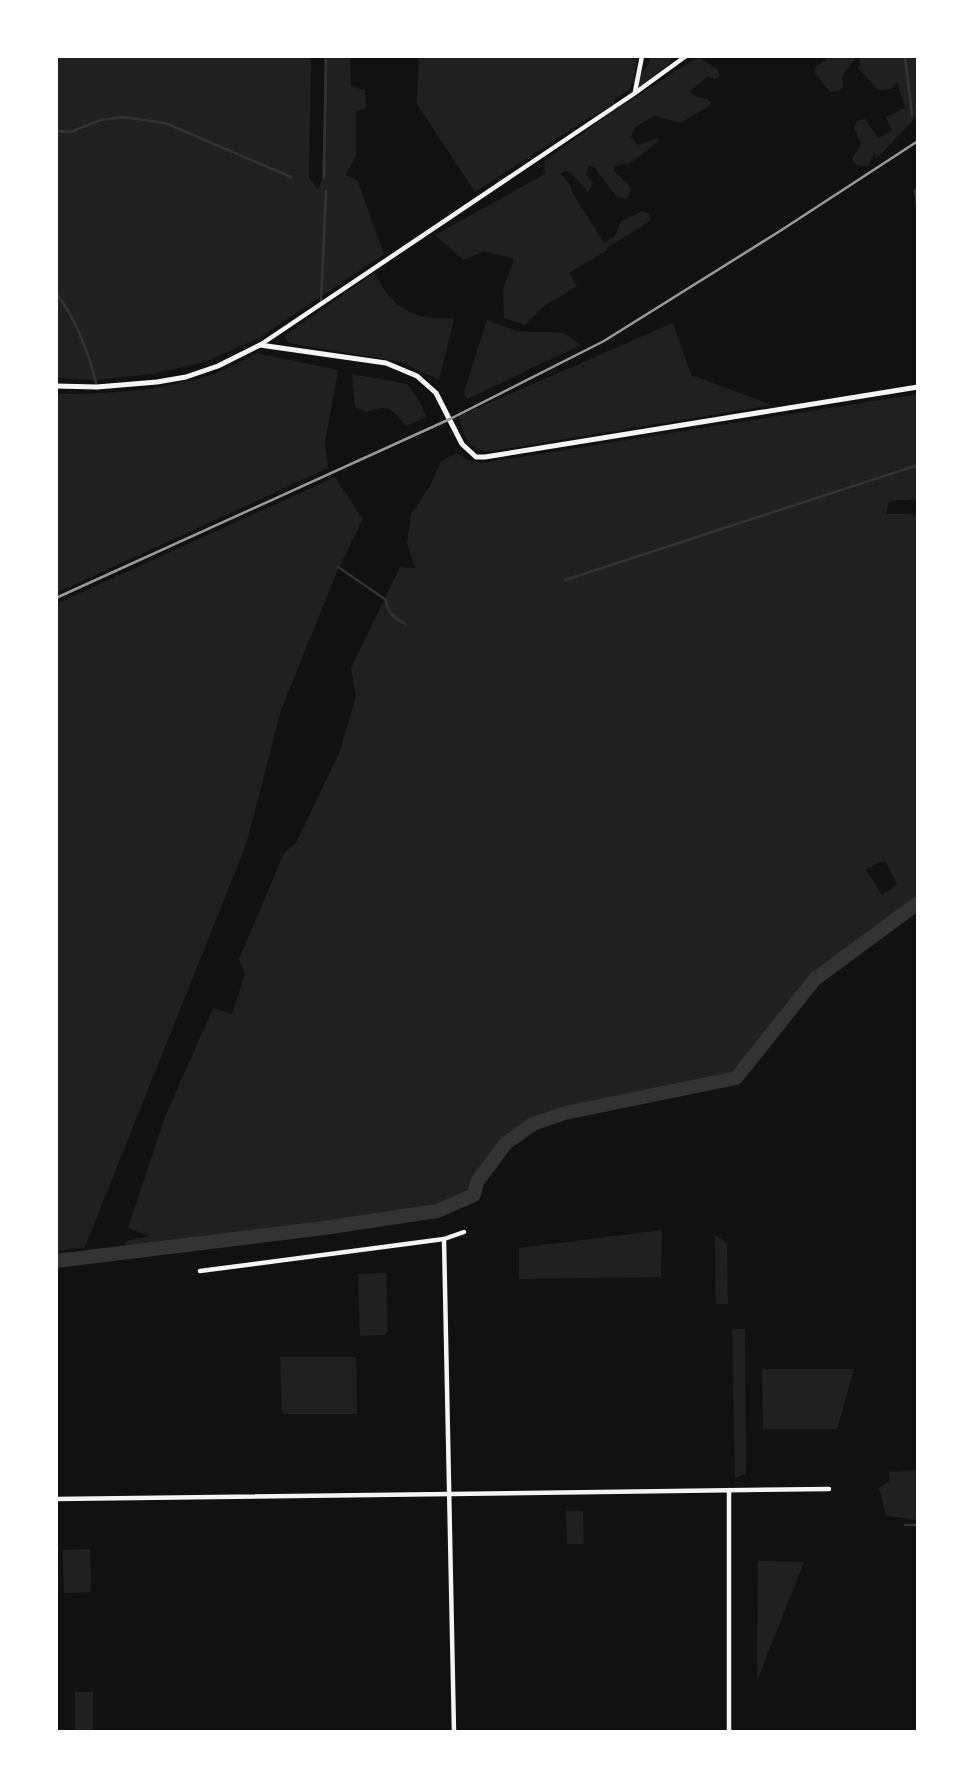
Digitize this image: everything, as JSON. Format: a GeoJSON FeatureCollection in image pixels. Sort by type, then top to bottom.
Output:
{"type":"FeatureCollection","features":[{"type":"Feature","properties":{"kind":"street"},"geometry":{"type":"LineString","coordinates":[[635,93],[642,56]]}},
{"type":"Feature","properties":{"kind":"street"},"geometry":{"type":"LineString","coordinates":[[56,386],[97,387],[186,377],[218,366],[260,345],[635,93],[683,57]]}},
{"type":"Feature","properties":{"kind":"street"},"geometry":{"type":"LineString","coordinates":[[260,345],[399,367],[417,376],[436,393],[462,444],[476,457],[529,451],[918,387]]}},
{"type":"Feature","properties":{"kind":"street"},"geometry":{"type":"LineString","coordinates":[[200,1271],[444,1239],[464,1232]]}},
{"type":"Feature","properties":{"kind":"street"},"geometry":{"type":"LineString","coordinates":[[444,1239],[454,1732]]}},
{"type":"Feature","properties":{"kind":"street"},"geometry":{"type":"LineString","coordinates":[[56,1499],[829,1489]]}},
{"type":"Feature","properties":{"kind":"street"},"geometry":{"type":"LineString","coordinates":[[729,1490],[729,1732]]}},
{"type":"Feature","properties":{"kind":"shaded area"},"geometry":{"type":"Polygon","coordinates":[[[56,56],[311,56],[309,178],[318,189],[322,180],[325,56],[350,56],[351,87],[365,90],[366,109],[356,111],[356,155],[346,175],[358,181],[384,254],[259,338],[205,362],[152,374],[97,380],[56,378],[56,56]]]}},
{"type":"Feature","properties":{"kind":"shaded area"},"geometry":{"type":"Polygon","coordinates":[[[419,56],[638,56],[633,80],[648,66],[651,56],[671,56],[671,62],[639,87],[632,81],[630,89],[614,100],[614,103],[475,192],[417,104],[419,56]]]}},
{"type":"Feature","properties":{"kind":"shaded area"},"geometry":{"type":"Polygon","coordinates":[[[826,56],[857,56],[842,76],[843,86],[839,91],[830,92],[815,73],[816,66],[826,61],[826,56]]]}},
{"type":"Feature","properties":{"kind":"shaded area"},"geometry":{"type":"Polygon","coordinates":[[[858,56],[918,56],[918,115],[876,159],[875,152],[868,166],[856,165],[852,159],[861,144],[854,128],[857,121],[865,119],[878,138],[892,131],[886,117],[905,108],[897,82],[891,89],[878,90],[858,68],[858,56]]]}},
{"type":"Feature","properties":{"kind":"shaded area"},"geometry":{"type":"Polygon","coordinates":[[[698,57],[717,69],[720,76],[717,79],[707,77],[690,91],[696,97],[711,102],[709,106],[681,123],[655,116],[635,127],[631,137],[638,145],[658,138],[658,142],[630,163],[614,166],[614,171],[631,190],[627,199],[617,197],[593,166],[588,166],[586,174],[593,183],[588,192],[570,172],[564,171],[561,174],[571,186],[572,192],[604,243],[615,236],[620,222],[642,211],[649,214],[651,220],[569,273],[577,286],[544,306],[525,325],[504,318],[503,289],[514,259],[485,251],[463,260],[435,235],[545,174],[544,161],[612,112],[698,57]]]}},
{"type":"Feature","properties":{"kind":"shaded area"},"geometry":{"type":"Polygon","coordinates":[[[374,273],[389,296],[406,310],[427,317],[454,318],[439,380],[402,362],[289,343],[284,336],[374,273]]]}},
{"type":"Feature","properties":{"kind":"shaded area"},"geometry":{"type":"Polygon","coordinates":[[[487,320],[516,331],[564,333],[581,345],[467,399],[464,392],[487,320]]]}},
{"type":"Feature","properties":{"kind":"shaded area"},"geometry":{"type":"Polygon","coordinates":[[[673,323],[691,375],[772,405],[486,452],[474,447],[466,439],[459,416],[673,323]]]}},
{"type":"Feature","properties":{"kind":"shaded area"},"geometry":{"type":"Polygon","coordinates":[[[257,353],[338,370],[325,443],[328,468],[56,593],[56,394],[94,394],[171,385],[214,374],[257,353]]]}},
{"type":"Feature","properties":{"kind":"shaded area"},"geometry":{"type":"Polygon","coordinates":[[[352,374],[407,384],[420,402],[426,417],[406,426],[385,408],[367,412],[355,407],[352,374]]]}},
{"type":"Feature","properties":{"kind":"shaded area"},"geometry":{"type":"Polygon","coordinates":[[[918,394],[918,499],[889,501],[886,514],[918,516],[918,897],[813,975],[737,1074],[529,1120],[506,1143],[477,1182],[474,1195],[437,1211],[125,1253],[126,1241],[150,1236],[128,1228],[165,1117],[213,1008],[232,1014],[245,974],[239,959],[284,853],[297,841],[339,753],[356,697],[351,668],[400,567],[415,568],[407,543],[411,514],[430,486],[441,461],[457,453],[467,460],[482,463],[918,394]],[[879,862],[866,870],[882,895],[897,885],[886,862],[879,862]]]}},
{"type":"Feature","properties":{"kind":"shaded area"},"geometry":{"type":"Polygon","coordinates":[[[335,477],[363,519],[337,572],[281,710],[246,845],[85,1247],[56,1251],[56,604],[335,477]]]}},
{"type":"Feature","properties":{"kind":"shaded area"},"geometry":{"type":"Polygon","coordinates":[[[662,1230],[661,1277],[519,1279],[519,1248],[662,1230]]]}},
{"type":"Feature","properties":{"kind":"shaded area"},"geometry":{"type":"Polygon","coordinates":[[[715,1235],[727,1243],[728,1304],[716,1304],[715,1235]]]}},
{"type":"Feature","properties":{"kind":"shaded area"},"geometry":{"type":"Polygon","coordinates":[[[386,1273],[388,1331],[384,1335],[360,1336],[358,1274],[386,1273]]]}},
{"type":"Feature","properties":{"kind":"shaded area"},"geometry":{"type":"Polygon","coordinates":[[[732,1329],[745,1329],[746,1474],[735,1478],[732,1329]]]}},
{"type":"Feature","properties":{"kind":"shaded area"},"geometry":{"type":"Polygon","coordinates":[[[280,1357],[356,1357],[357,1414],[282,1414],[280,1357]]]}},
{"type":"Feature","properties":{"kind":"shaded area"},"geometry":{"type":"Polygon","coordinates":[[[762,1369],[854,1369],[837,1429],[763,1429],[762,1369]]]}},
{"type":"Feature","properties":{"kind":"shaded area"},"geometry":{"type":"Polygon","coordinates":[[[918,1470],[918,1520],[886,1516],[879,1488],[890,1480],[889,1472],[918,1470]]]}},
{"type":"Feature","properties":{"kind":"shaded area"},"geometry":{"type":"Polygon","coordinates":[[[566,1511],[583,1511],[584,1544],[567,1544],[566,1511]]]}},
{"type":"Feature","properties":{"kind":"shaded area"},"geometry":{"type":"Polygon","coordinates":[[[90,1549],[91,1592],[64,1593],[63,1550],[90,1549]]]}},
{"type":"Feature","properties":{"kind":"shaded area"},"geometry":{"type":"Polygon","coordinates":[[[758,1561],[804,1562],[757,1681],[758,1561]]]}},
{"type":"Feature","properties":{"kind":"shaded area"},"geometry":{"type":"Polygon","coordinates":[[[75,1692],[93,1692],[93,1732],[75,1732],[75,1692]]]}},
{"type":"Feature","properties":{"kind":"waterway"},"geometry":{"type":"LineString","coordinates":[[324,177],[326,56]]}},
{"type":"Feature","properties":{"kind":"waterway"},"geometry":{"type":"LineString","coordinates":[[905,56],[912,115]]}},
{"type":"Feature","properties":{"kind":"waterway"},"geometry":{"type":"LineString","coordinates":[[56,131],[70,132],[101,120],[123,117],[165,123],[291,177]]}},
{"type":"Feature","properties":{"kind":"waterway"},"geometry":{"type":"LineString","coordinates":[[915,190],[918,211]]}},
{"type":"Feature","properties":{"kind":"waterway"},"geometry":{"type":"LineString","coordinates":[[321,301],[326,191]]}},
{"type":"Feature","properties":{"kind":"waterway"},"geometry":{"type":"LineString","coordinates":[[56,293],[81,338],[97,387]]}},
{"type":"Feature","properties":{"kind":"waterway"},"geometry":{"type":"LineString","coordinates":[[565,580],[918,465]]}},
{"type":"Feature","properties":{"kind":"waterway"},"geometry":{"type":"LineString","coordinates":[[338,567],[386,600],[390,612],[405,624]]}},
{"type":"Feature","properties":{"kind":"waterway"},"geometry":{"type":"LineString","coordinates":[[56,1261],[324,1228],[437,1211],[474,1195],[477,1182],[506,1143],[533,1124],[565,1113],[736,1078],[815,979],[918,903]]}},
{"type":"Feature","properties":{"kind":"waterway"},"geometry":{"type":"LineString","coordinates":[[905,1525],[918,1525]]}},
{"type":"Feature","properties":{"kind":"railway"},"geometry":{"type":"LineString","coordinates":[[56,598],[450,419],[604,341],[918,141]]}}]}
